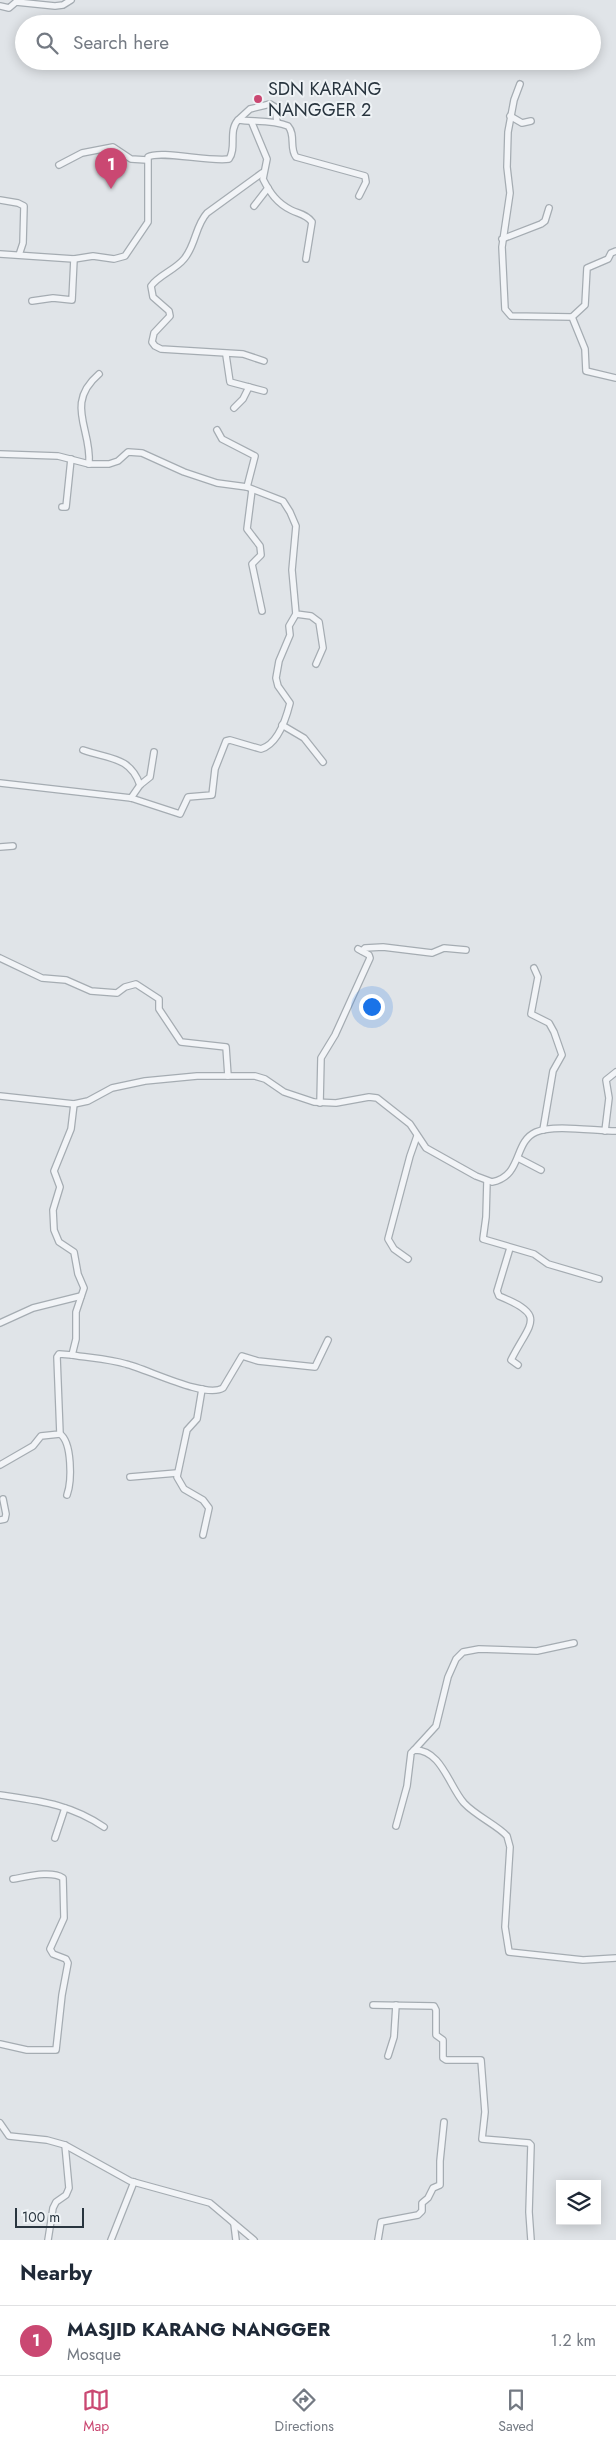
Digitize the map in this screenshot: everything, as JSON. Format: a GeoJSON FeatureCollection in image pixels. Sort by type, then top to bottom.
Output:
{"type":"FeatureCollection","features":[{"type":"Feature","properties":{"kind":"street"},"geometry":{"type":"LineString","coordinates":[[0,6],[9,8],[16,2],[59,6],[71,0]]}},
{"type":"Feature","properties":{"kind":"street"},"geometry":{"type":"LineString","coordinates":[[520,84],[510,116],[508,132],[507,167],[510,193],[502,239],[505,309],[509,315],[572,317],[585,305],[587,268],[608,259],[611,253],[616,251]]}},
{"type":"Feature","properties":{"kind":"street"},"geometry":{"type":"LineString","coordinates":[[0,254],[74,259],[93,256],[114,259],[128,254],[148,222],[147,160],[151,155],[205,160],[229,158],[232,154],[233,127],[250,109],[270,104],[275,107],[277,122]]}},
{"type":"Feature","properties":{"kind":"street"},"geometry":{"type":"LineString","coordinates":[[510,116],[522,123],[531,120]]}},
{"type":"Feature","properties":{"kind":"street"},"geometry":{"type":"LineString","coordinates":[[238,120],[252,123],[277,122],[291,128],[293,153],[296,157],[365,176],[366,182],[358,196]]}},
{"type":"Feature","properties":{"kind":"street"},"geometry":{"type":"LineString","coordinates":[[252,123],[267,159],[262,173],[207,213],[199,225],[192,248],[184,259],[174,270],[151,286],[153,297],[169,312],[170,316],[154,333],[152,342],[161,349],[248,355],[264,361]]}},
{"type":"Feature","properties":{"kind":"street"},"geometry":{"type":"LineString","coordinates":[[59,165],[82,153],[113,147],[131,159],[147,160]]}},
{"type":"Feature","properties":{"kind":"street"},"geometry":{"type":"LineString","coordinates":[[262,173],[275,199],[312,222],[306,259]]}},
{"type":"Feature","properties":{"kind":"street"},"geometry":{"type":"LineString","coordinates":[[254,206],[268,188]]}},
{"type":"Feature","properties":{"kind":"street"},"geometry":{"type":"LineString","coordinates":[[0,200],[24,206],[23,243],[19,255]]}},
{"type":"Feature","properties":{"kind":"street"},"geometry":{"type":"LineString","coordinates":[[502,239],[541,224],[545,221],[549,208]]}},
{"type":"Feature","properties":{"kind":"street"},"geometry":{"type":"LineString","coordinates":[[32,301],[53,298],[72,300],[74,259]]}},
{"type":"Feature","properties":{"kind":"street"},"geometry":{"type":"LineString","coordinates":[[572,317],[585,349],[586,370],[616,378]]}},
{"type":"Feature","properties":{"kind":"street"},"geometry":{"type":"LineString","coordinates":[[226,354],[229,380],[264,391]]}},
{"type":"Feature","properties":{"kind":"street"},"geometry":{"type":"LineString","coordinates":[[89,464],[90,451],[83,427],[81,403],[87,384],[99,374]]}},
{"type":"Feature","properties":{"kind":"street"},"geometry":{"type":"LineString","coordinates":[[234,408],[243,399],[249,387]]}},
{"type":"Feature","properties":{"kind":"street"},"geometry":{"type":"LineString","coordinates":[[217,430],[222,439],[255,456],[250,488],[247,530],[261,551],[259,557],[252,564],[262,611]]}},
{"type":"Feature","properties":{"kind":"street"},"geometry":{"type":"LineString","coordinates":[[0,454],[58,456],[89,464],[114,464],[126,452],[142,453],[184,472],[217,483],[250,488],[283,501],[296,526],[292,570],[296,614],[290,626],[290,635],[276,670],[278,686],[290,701],[282,725],[273,742],[261,749],[230,740],[226,741],[215,769],[212,795],[188,797],[179,814],[131,798],[0,783]]}},
{"type":"Feature","properties":{"kind":"street"},"geometry":{"type":"LineString","coordinates":[[62,507],[66,508],[68,502],[67,483],[72,459]]}},
{"type":"Feature","properties":{"kind":"street"},"geometry":{"type":"LineString","coordinates":[[296,614],[311,616],[320,622],[323,648],[316,664]]}},
{"type":"Feature","properties":{"kind":"street"},"geometry":{"type":"LineString","coordinates":[[282,725],[301,735],[323,762]]}},
{"type":"Feature","properties":{"kind":"street"},"geometry":{"type":"LineString","coordinates":[[83,750],[125,762],[133,770],[140,785]]}},
{"type":"Feature","properties":{"kind":"street"},"geometry":{"type":"LineString","coordinates":[[131,798],[140,785],[150,778],[154,752]]}},
{"type":"Feature","properties":{"kind":"street"},"geometry":{"type":"LineString","coordinates":[[0,847],[13,846]]}},
{"type":"Feature","properties":{"kind":"street"},"geometry":{"type":"LineString","coordinates":[[320,1103],[320,1058],[335,1035],[370,958],[360,950],[383,947],[432,953],[439,952],[444,948],[466,950]]}},
{"type":"Feature","properties":{"kind":"street"},"geometry":{"type":"LineString","coordinates":[[0,958],[38,977],[66,980],[92,991],[117,993],[125,987],[136,984],[159,999],[159,1009],[181,1042],[226,1047],[228,1076]]}},
{"type":"Feature","properties":{"kind":"street"},"geometry":{"type":"LineString","coordinates":[[534,968],[538,977],[531,1014],[549,1023],[562,1055],[553,1071],[543,1130]]}},
{"type":"Feature","properties":{"kind":"street"},"geometry":{"type":"LineString","coordinates":[[605,1131],[609,1098],[606,1080],[616,1072]]}},
{"type":"Feature","properties":{"kind":"street"},"geometry":{"type":"LineString","coordinates":[[0,1096],[74,1104],[126,1084],[197,1076],[260,1077],[284,1092],[302,1100],[320,1103],[377,1098],[401,1115],[412,1127],[421,1143],[432,1152],[487,1182],[498,1181],[508,1175],[529,1136],[543,1130],[616,1131]]}},
{"type":"Feature","properties":{"kind":"street"},"geometry":{"type":"LineString","coordinates":[[72,1355],[76,1339],[76,1312],[84,1288],[78,1274],[74,1252],[60,1242],[53,1223],[60,1187],[54,1171],[71,1128],[74,1104]]}},
{"type":"Feature","properties":{"kind":"street"},"geometry":{"type":"LineString","coordinates":[[408,1259],[394,1249],[388,1239],[417,1136]]}},
{"type":"Feature","properties":{"kind":"street"},"geometry":{"type":"LineString","coordinates":[[518,1158],[541,1170]]}},
{"type":"Feature","properties":{"kind":"street"},"geometry":{"type":"LineString","coordinates":[[487,1182],[486,1217],[482,1237],[485,1240],[534,1254],[548,1264],[599,1279]]}},
{"type":"Feature","properties":{"kind":"street"},"geometry":{"type":"LineString","coordinates":[[510,1248],[497,1291],[499,1296],[527,1310],[530,1317],[530,1325],[511,1360],[518,1365]]}},
{"type":"Feature","properties":{"kind":"street"},"geometry":{"type":"LineString","coordinates":[[0,1323],[33,1308],[81,1296]]}},
{"type":"Feature","properties":{"kind":"street"},"geometry":{"type":"LineString","coordinates":[[60,1434],[57,1357],[59,1354],[126,1364],[202,1389],[221,1390],[240,1357],[244,1356],[258,1361],[315,1367],[328,1340]]}},
{"type":"Feature","properties":{"kind":"street"},"geometry":{"type":"LineString","coordinates":[[202,1389],[197,1419],[187,1430],[176,1474],[184,1489],[203,1500],[209,1508],[203,1535]]}},
{"type":"Feature","properties":{"kind":"street"},"geometry":{"type":"LineString","coordinates":[[0,1465],[33,1446],[41,1436],[60,1434],[67,1442],[70,1472],[67,1495]]}},
{"type":"Feature","properties":{"kind":"street"},"geometry":{"type":"LineString","coordinates":[[130,1476],[176,1474]]}},
{"type":"Feature","properties":{"kind":"street"},"geometry":{"type":"LineString","coordinates":[[0,1520],[5,1519],[6,1514],[2,1499]]}},
{"type":"Feature","properties":{"kind":"street"},"geometry":{"type":"LineString","coordinates":[[396,1826],[407,1786],[410,1758],[414,1750],[436,1726],[448,1678],[456,1659],[463,1652],[479,1649],[537,1651],[574,1644]]}},
{"type":"Feature","properties":{"kind":"street"},"geometry":{"type":"LineString","coordinates":[[414,1750],[424,1751],[431,1755],[464,1804],[507,1836],[510,1847],[505,1927],[509,1952],[583,1960],[616,1958]]}},
{"type":"Feature","properties":{"kind":"street"},"geometry":{"type":"LineString","coordinates":[[0,1795],[39,1800],[85,1814],[104,1828]]}},
{"type":"Feature","properties":{"kind":"street"},"geometry":{"type":"LineString","coordinates":[[56,1838],[65,1808]]}},
{"type":"Feature","properties":{"kind":"street"},"geometry":{"type":"LineString","coordinates":[[0,2044],[27,2050],[56,2050],[62,1995],[68,1963],[66,1959],[53,1954],[50,1950],[64,1918],[63,1878],[57,1876],[34,1876],[12,1880]]}},
{"type":"Feature","properties":{"kind":"street"},"geometry":{"type":"LineString","coordinates":[[373,2005],[436,2008],[436,2035],[443,2040],[443,2058],[446,2060],[481,2060],[484,2112],[482,2139],[529,2143],[531,2145],[529,2212],[531,2240]]}},
{"type":"Feature","properties":{"kind":"street"},"geometry":{"type":"LineString","coordinates":[[388,2056],[395,2032],[396,2005]]}},
{"type":"Feature","properties":{"kind":"street"},"geometry":{"type":"LineString","coordinates":[[378,2240],[381,2222],[418,2215],[422,2211],[422,2203],[428,2198],[433,2188],[440,2185],[440,2161],[444,2122]]}},
{"type":"Feature","properties":{"kind":"street"},"geometry":{"type":"LineString","coordinates":[[0,2123],[9,2136],[47,2140],[65,2145],[134,2182],[210,2203],[254,2240]]}},
{"type":"Feature","properties":{"kind":"street"},"geometry":{"type":"LineString","coordinates":[[48,2240],[53,2208],[56,2202],[66,2195],[69,2188],[65,2145]]}},
{"type":"Feature","properties":{"kind":"street"},"geometry":{"type":"LineString","coordinates":[[111,2240],[134,2182]]}},
{"type":"Feature","properties":{"kind":"street"},"geometry":{"type":"LineString","coordinates":[[234,2224],[236,2240]]}},
{"type":"Feature","properties":{"kind":"place","name":"SDN KARANG NANGGER 2"},"geometry":{"type":"Point","coordinates":[258,99]}},
{"type":"Feature","properties":{"kind":"place","name":"MASJID KARANG NANGGER"},"geometry":{"type":"Point","coordinates":[111,189]}}]}
